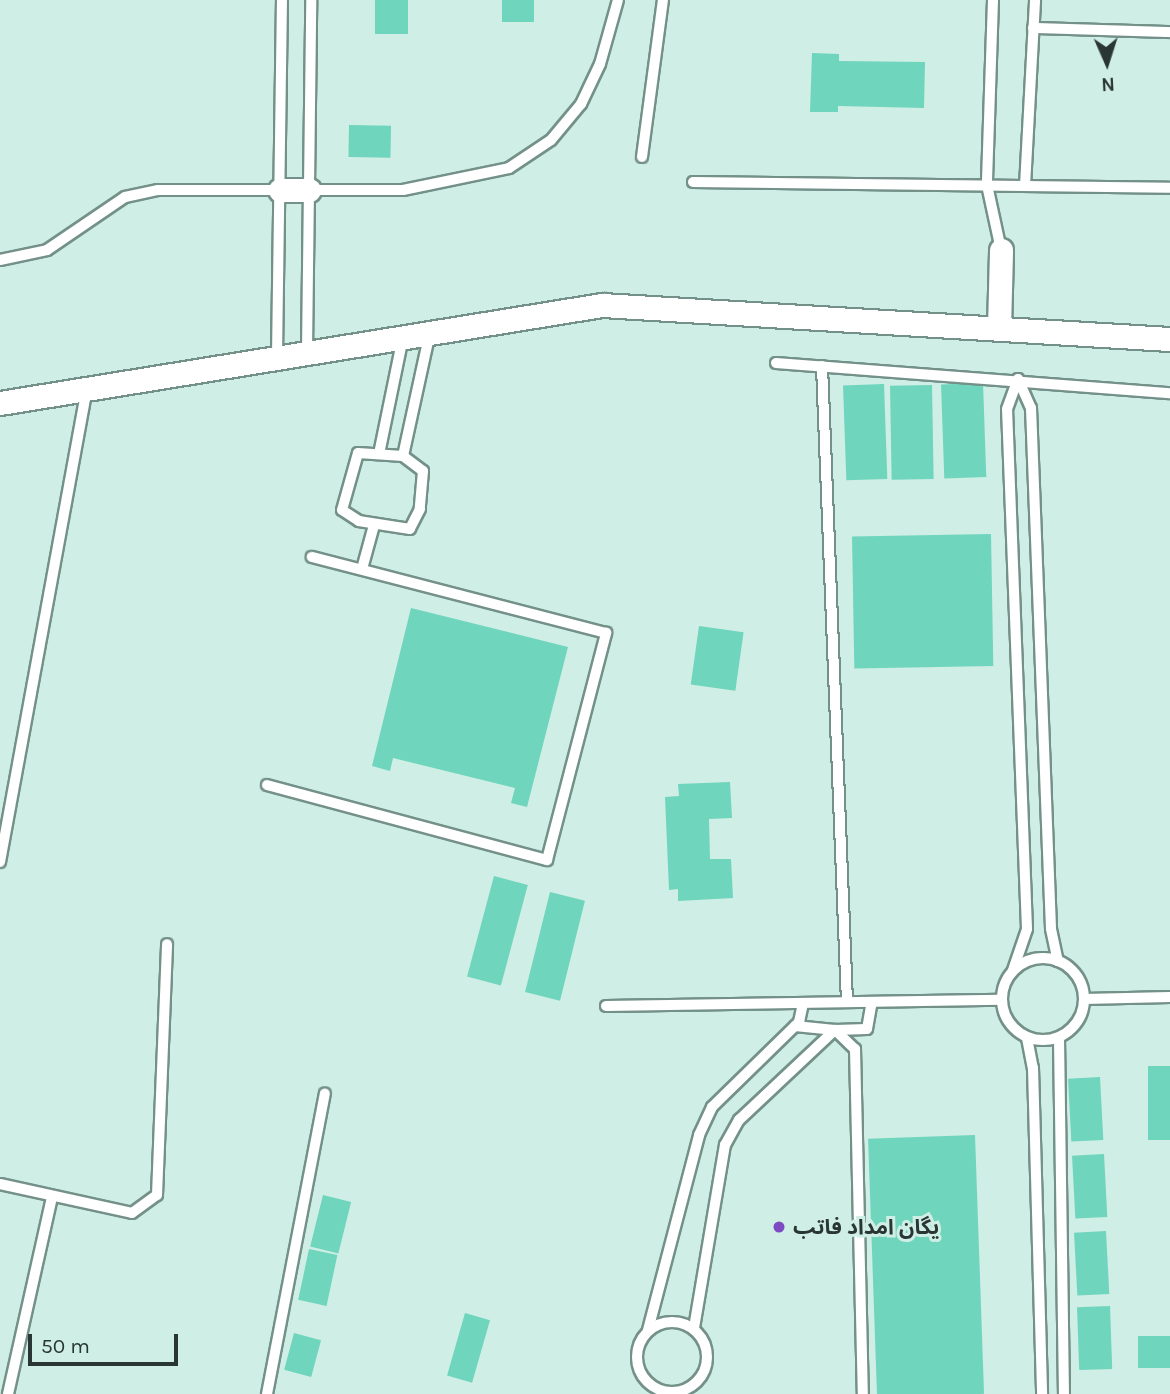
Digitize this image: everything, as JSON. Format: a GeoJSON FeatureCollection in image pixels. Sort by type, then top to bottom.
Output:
{"type":"FeatureCollection","features":[{"type":"Feature","properties":{"kind":"street"},"geometry":{"type":"LineString","coordinates":[[280,190],[309,190]]}},
{"type":"Feature","properties":{"kind":"street"},"geometry":{"type":"LineString","coordinates":[[999,328],[1000,250]]}},
{"type":"Feature","properties":{"kind":"street"},"geometry":{"type":"LineString","coordinates":[[0,403],[404,334],[602,305],[1170,339]]}},
{"type":"Feature","properties":{"kind":"lane"},"geometry":{"type":"LineString","coordinates":[[277,356],[282,0]]}},
{"type":"Feature","properties":{"kind":"lane"},"geometry":{"type":"LineString","coordinates":[[307,351],[311,0]]}},
{"type":"Feature","properties":{"kind":"lane"},"geometry":{"type":"LineString","coordinates":[[309,190],[403,190],[509,167],[551,140],[581,104],[600,64],[618,0]]}},
{"type":"Feature","properties":{"kind":"lane"},"geometry":{"type":"LineString","coordinates":[[642,157],[663,0]]}},
{"type":"Feature","properties":{"kind":"lane"},"geometry":{"type":"LineString","coordinates":[[993,0],[987,185],[1000,250]]}},
{"type":"Feature","properties":{"kind":"lane"},"geometry":{"type":"LineString","coordinates":[[1025,186],[1035,0]]}},
{"type":"Feature","properties":{"kind":"lane"},"geometry":{"type":"LineString","coordinates":[[1033,28],[1170,32]]}},
{"type":"Feature","properties":{"kind":"lane"},"geometry":{"type":"LineString","coordinates":[[694,182],[1170,188]]}},
{"type":"Feature","properties":{"kind":"lane"},"geometry":{"type":"LineString","coordinates":[[0,260],[47,250],[125,197],[158,190],[280,190]]}},
{"type":"Feature","properties":{"kind":"lane"},"geometry":{"type":"LineString","coordinates":[[403,456],[430,330]]}},
{"type":"Feature","properties":{"kind":"lane"},"geometry":{"type":"LineString","coordinates":[[379,454],[404,334]]}},
{"type":"Feature","properties":{"kind":"lane"},"geometry":{"type":"LineString","coordinates":[[776,363],[1018,379],[1170,393]]}},
{"type":"Feature","properties":{"kind":"lane"},"geometry":{"type":"LineString","coordinates":[[822,366],[847,1003]]}},
{"type":"Feature","properties":{"kind":"lane"},"geometry":{"type":"LineString","coordinates":[[1018,379],[1031,408],[1051,929],[1058,961],[1081,983],[1084,999],[1081,1015],[1059,1038],[1064,1394]]}},
{"type":"Feature","properties":{"kind":"lane"},"geometry":{"type":"LineString","coordinates":[[1018,379],[1007,409],[1027,929],[1001,1000],[1004,1016],[1027,1038],[1033,1068],[1042,1394]]}},
{"type":"Feature","properties":{"kind":"lane"},"geometry":{"type":"LineString","coordinates":[[0,862],[87,388]]}},
{"type":"Feature","properties":{"kind":"lane"},"geometry":{"type":"LineString","coordinates":[[358,453],[403,456],[423,471],[419,509],[411,529],[374,525],[342,510],[342,496],[358,453]]}},
{"type":"Feature","properties":{"kind":"lane"},"geometry":{"type":"LineString","coordinates":[[362,569],[374,525]]}},
{"type":"Feature","properties":{"kind":"lane"},"geometry":{"type":"LineString","coordinates":[[267,785],[547,860],[606,633],[312,557]]}},
{"type":"Feature","properties":{"kind":"lane"},"geometry":{"type":"LineString","coordinates":[[0,1184],[132,1213],[157,1195],[167,944]]}},
{"type":"Feature","properties":{"kind":"lane"},"geometry":{"type":"LineString","coordinates":[[1013,970],[1026,961],[1058,961]]}},
{"type":"Feature","properties":{"kind":"lane"},"geometry":{"type":"LineString","coordinates":[[1084,999],[1170,997]]}},
{"type":"Feature","properties":{"kind":"lane"},"geometry":{"type":"LineString","coordinates":[[606,1006],[1001,1000]]}},
{"type":"Feature","properties":{"kind":"lane"},"geometry":{"type":"LineString","coordinates":[[795,1026],[835,1030],[867,1029],[872,1002]]}},
{"type":"Feature","properties":{"kind":"lane"},"geometry":{"type":"LineString","coordinates":[[803,1003],[795,1026],[712,1107],[699,1135],[648,1331],[638,1349],[640,1371],[654,1387],[676,1392],[696,1382],[707,1361],[707,1349],[694,1328],[725,1145],[739,1120],[835,1030]]}},
{"type":"Feature","properties":{"kind":"lane"},"geometry":{"type":"LineString","coordinates":[[835,1030],[855,1049],[863,1394]]}},
{"type":"Feature","properties":{"kind":"lane"},"geometry":{"type":"LineString","coordinates":[[1027,1038],[1059,1038]]}},
{"type":"Feature","properties":{"kind":"lane"},"geometry":{"type":"LineString","coordinates":[[267,1394],[325,1094]]}},
{"type":"Feature","properties":{"kind":"lane"},"geometry":{"type":"LineString","coordinates":[[8,1394],[52,1197]]}},
{"type":"Feature","properties":{"kind":"lane"},"geometry":{"type":"LineString","coordinates":[[648,1331],[670,1321],[694,1328]]}},
{"type":"Feature","properties":{"kind":"building"},"geometry":{"type":"Polygon","coordinates":[[[375,0],[408,0],[408,34],[375,34],[375,0]]]}},
{"type":"Feature","properties":{"kind":"building"},"geometry":{"type":"Polygon","coordinates":[[[502,0],[534,0],[534,22],[502,22],[502,0]]]}},
{"type":"Feature","properties":{"kind":"building"},"geometry":{"type":"Polygon","coordinates":[[[812,53],[839,54],[839,61],[925,62],[924,108],[838,106],[838,112],[810,112],[812,53]]]}},
{"type":"Feature","properties":{"kind":"building"},"geometry":{"type":"Polygon","coordinates":[[[349,125],[391,126],[390,158],[348,157],[349,125]]]}},
{"type":"Feature","properties":{"kind":"building"},"geometry":{"type":"Polygon","coordinates":[[[983,383],[986,477],[944,478],[941,384],[983,383]]]}},
{"type":"Feature","properties":{"kind":"building"},"geometry":{"type":"Polygon","coordinates":[[[884,384],[887,479],[846,480],[843,385],[884,384]]]}},
{"type":"Feature","properties":{"kind":"building"},"geometry":{"type":"Polygon","coordinates":[[[932,385],[934,479],[892,480],[890,386],[932,385]]]}},
{"type":"Feature","properties":{"kind":"building"},"geometry":{"type":"Polygon","coordinates":[[[991,534],[993,666],[854,668],[852,536],[991,534]]]}},
{"type":"Feature","properties":{"kind":"building"},"geometry":{"type":"Polygon","coordinates":[[[411,608],[568,647],[527,807],[511,803],[515,788],[393,758],[390,771],[372,766],[411,608]]]}},
{"type":"Feature","properties":{"kind":"building"},"geometry":{"type":"Polygon","coordinates":[[[699,626],[744,632],[735,691],[691,684],[699,626]]]}},
{"type":"Feature","properties":{"kind":"building"},"geometry":{"type":"Polygon","coordinates":[[[730,782],[732,818],[709,819],[710,859],[731,859],[733,898],[678,901],[678,889],[669,890],[665,797],[679,796],[678,784],[730,782]]]}},
{"type":"Feature","properties":{"kind":"building"},"geometry":{"type":"Polygon","coordinates":[[[494,876],[528,885],[501,986],[467,976],[494,876]]]}},
{"type":"Feature","properties":{"kind":"building"},"geometry":{"type":"Polygon","coordinates":[[[550,892],[585,901],[560,1001],[525,992],[550,892]]]}},
{"type":"Feature","properties":{"kind":"building"},"geometry":{"type":"Polygon","coordinates":[[[1148,1066],[1170,1066],[1170,1140],[1148,1140],[1148,1066]]]}},
{"type":"Feature","properties":{"kind":"building"},"geometry":{"type":"Polygon","coordinates":[[[1100,1077],[1103,1140],[1071,1142],[1068,1079],[1100,1077]]]}},
{"type":"Feature","properties":{"kind":"building"},"geometry":{"type":"Polygon","coordinates":[[[975,1135],[984,1394],[877,1394],[868,1139],[975,1135]]]}},
{"type":"Feature","properties":{"kind":"building"},"geometry":{"type":"Polygon","coordinates":[[[1104,1154],[1107,1217],[1075,1219],[1072,1156],[1104,1154]]]}},
{"type":"Feature","properties":{"kind":"building"},"geometry":{"type":"Polygon","coordinates":[[[323,1195],[351,1202],[338,1253],[310,1246],[323,1195]]]}},
{"type":"Feature","properties":{"kind":"building"},"geometry":{"type":"Polygon","coordinates":[[[1106,1231],[1109,1294],[1077,1296],[1074,1233],[1106,1231]]]}},
{"type":"Feature","properties":{"kind":"building"},"geometry":{"type":"Polygon","coordinates":[[[309,1249],[337,1255],[327,1306],[298,1300],[309,1249]]]}},
{"type":"Feature","properties":{"kind":"building"},"geometry":{"type":"Polygon","coordinates":[[[1110,1306],[1112,1369],[1079,1370],[1077,1307],[1110,1306]]]}},
{"type":"Feature","properties":{"kind":"building"},"geometry":{"type":"Polygon","coordinates":[[[465,1313],[490,1320],[472,1383],[447,1375],[465,1313]]]}},
{"type":"Feature","properties":{"kind":"building"},"geometry":{"type":"Polygon","coordinates":[[[294,1333],[321,1340],[311,1377],[284,1370],[294,1333]]]}},
{"type":"Feature","properties":{"kind":"building"},"geometry":{"type":"Polygon","coordinates":[[[1138,1336],[1170,1336],[1170,1368],[1138,1368],[1138,1336]]]}},
{"type":"Feature","properties":{"kind":"place","name":"یگان امداد فاتب"},"geometry":{"type":"Point","coordinates":[779,1227]}}]}
